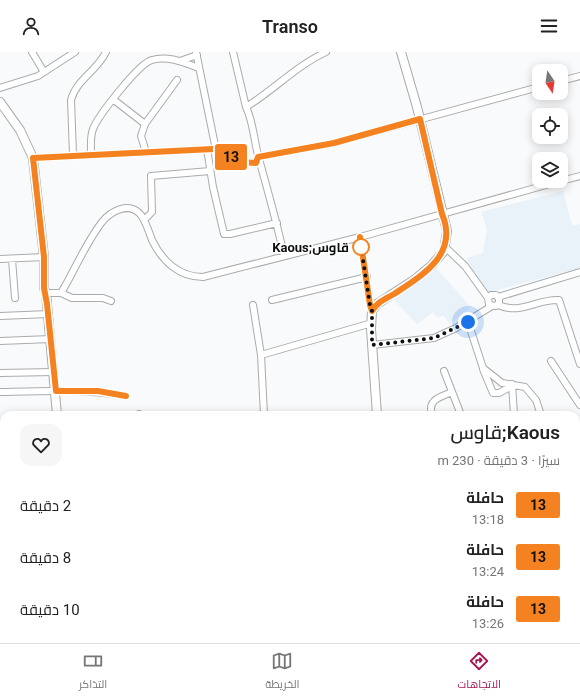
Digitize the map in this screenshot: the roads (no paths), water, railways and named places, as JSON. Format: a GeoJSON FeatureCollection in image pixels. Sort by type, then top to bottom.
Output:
{"type":"FeatureCollection","features":[{"type":"Feature","properties":{"kind":"main road"},"geometry":{"type":"LineString","coordinates":[[377,411],[372,345],[372,311],[377,304],[424,272],[437,260],[445,247],[447,225],[442,214],[420,119],[401,52]]}},
{"type":"Feature","properties":{"kind":"main road"},"geometry":{"type":"LineString","coordinates":[[0,102],[20,130],[33,158],[44,257],[44,288],[49,314],[57,411]]}},
{"type":"Feature","properties":{"kind":"main road"},"geometry":{"type":"LineString","coordinates":[[372,322],[388,297]]}},
{"type":"Feature","properties":{"kind":"street"},"geometry":{"type":"LineString","coordinates":[[32,52],[44,72]]}},
{"type":"Feature","properties":{"kind":"street"},"geometry":{"type":"LineString","coordinates":[[73,155],[72,93],[76,87],[98,66],[106,52]]}},
{"type":"Feature","properties":{"kind":"street"},"geometry":{"type":"LineString","coordinates":[[233,52],[246,107],[250,114],[258,157],[277,223],[284,256]]}},
{"type":"Feature","properties":{"kind":"street"},"geometry":{"type":"LineString","coordinates":[[246,107],[262,97],[304,63],[326,52]]}},
{"type":"Feature","properties":{"kind":"street"},"geometry":{"type":"LineString","coordinates":[[0,88],[9,84],[32,79],[72,53]]}},
{"type":"Feature","properties":{"kind":"street"},"geometry":{"type":"LineString","coordinates":[[180,61],[196,53],[216,150]]}},
{"type":"Feature","properties":{"kind":"street"},"geometry":{"type":"LineString","coordinates":[[91,154],[93,129],[144,63],[168,55],[199,68]]}},
{"type":"Feature","properties":{"kind":"street"},"geometry":{"type":"LineString","coordinates":[[568,79],[580,76]]}},
{"type":"Feature","properties":{"kind":"street"},"geometry":{"type":"LineString","coordinates":[[146,152],[141,136],[145,124],[176,80]]}},
{"type":"Feature","properties":{"kind":"street"},"geometry":{"type":"LineString","coordinates":[[258,157],[334,143],[532,89]]}},
{"type":"Feature","properties":{"kind":"street"},"geometry":{"type":"LineString","coordinates":[[114,100],[145,124]]}},
{"type":"Feature","properties":{"kind":"street"},"geometry":{"type":"LineString","coordinates":[[33,158],[91,154],[207,150],[216,150],[248,163],[256,163],[258,157]]}},
{"type":"Feature","properties":{"kind":"street"},"geometry":{"type":"LineString","coordinates":[[207,150],[210,171],[225,234],[277,223]]}},
{"type":"Feature","properties":{"kind":"street"},"geometry":{"type":"LineString","coordinates":[[144,220],[152,212],[151,176],[210,171]]}},
{"type":"Feature","properties":{"kind":"street"},"geometry":{"type":"LineString","coordinates":[[568,179],[580,176]]}},
{"type":"Feature","properties":{"kind":"street"},"geometry":{"type":"LineString","coordinates":[[61,293],[88,242],[108,215],[117,210],[130,208],[139,213],[162,256],[176,270],[188,276],[209,276],[360,237],[536,188]]}},
{"type":"Feature","properties":{"kind":"street"},"geometry":{"type":"LineString","coordinates":[[360,237],[372,311]]}},
{"type":"Feature","properties":{"kind":"street"},"geometry":{"type":"LineString","coordinates":[[445,247],[462,263],[488,298],[488,303],[495,306],[515,309],[559,300],[580,364]]}},
{"type":"Feature","properties":{"kind":"street"},"geometry":{"type":"LineString","coordinates":[[0,252],[0,259],[44,257]]}},
{"type":"Feature","properties":{"kind":"street"},"geometry":{"type":"LineString","coordinates":[[12,259],[15,298]]}},
{"type":"Feature","properties":{"kind":"street"},"geometry":{"type":"LineString","coordinates":[[488,298],[491,295],[498,297],[580,272]]}},
{"type":"Feature","properties":{"kind":"street"},"geometry":{"type":"LineString","coordinates":[[272,300],[367,277]]}},
{"type":"Feature","properties":{"kind":"street"},"geometry":{"type":"LineString","coordinates":[[46,293],[61,293],[72,298],[103,298],[111,301]]}},
{"type":"Feature","properties":{"kind":"street"},"geometry":{"type":"LineString","coordinates":[[372,345],[434,338],[468,322],[495,306],[500,301],[498,297]]}},
{"type":"Feature","properties":{"kind":"street"},"geometry":{"type":"LineString","coordinates":[[253,305],[261,355],[264,411]]}},
{"type":"Feature","properties":{"kind":"street"},"geometry":{"type":"LineString","coordinates":[[0,316],[49,314]]}},
{"type":"Feature","properties":{"kind":"street"},"geometry":{"type":"LineString","coordinates":[[261,355],[372,322]]}},
{"type":"Feature","properties":{"kind":"street"},"geometry":{"type":"LineString","coordinates":[[468,322],[493,393],[499,393],[512,385]]}},
{"type":"Feature","properties":{"kind":"street"},"geometry":{"type":"LineString","coordinates":[[0,341],[51,339]]}},
{"type":"Feature","properties":{"kind":"street"},"geometry":{"type":"LineString","coordinates":[[550,361],[580,405]]}},
{"type":"Feature","properties":{"kind":"street"},"geometry":{"type":"LineString","coordinates":[[483,368],[499,382],[523,386],[528,389],[538,403],[540,411]]}},
{"type":"Feature","properties":{"kind":"street"},"geometry":{"type":"LineString","coordinates":[[444,371],[459,411]]}},
{"type":"Feature","properties":{"kind":"street"},"geometry":{"type":"LineString","coordinates":[[0,373],[54,372]]}},
{"type":"Feature","properties":{"kind":"street"},"geometry":{"type":"LineString","coordinates":[[512,385],[514,411]]}},
{"type":"Feature","properties":{"kind":"street"},"geometry":{"type":"LineString","coordinates":[[0,392],[98,391],[126,396]]}},
{"type":"Feature","properties":{"kind":"street"},"geometry":{"type":"LineString","coordinates":[[431,411],[430,406],[433,401],[452,392]]}},
{"type":"Feature","properties":{"kind":"place","name":"Kaous;قاوس"},"geometry":{"type":"Point","coordinates":[361,247]}}]}
